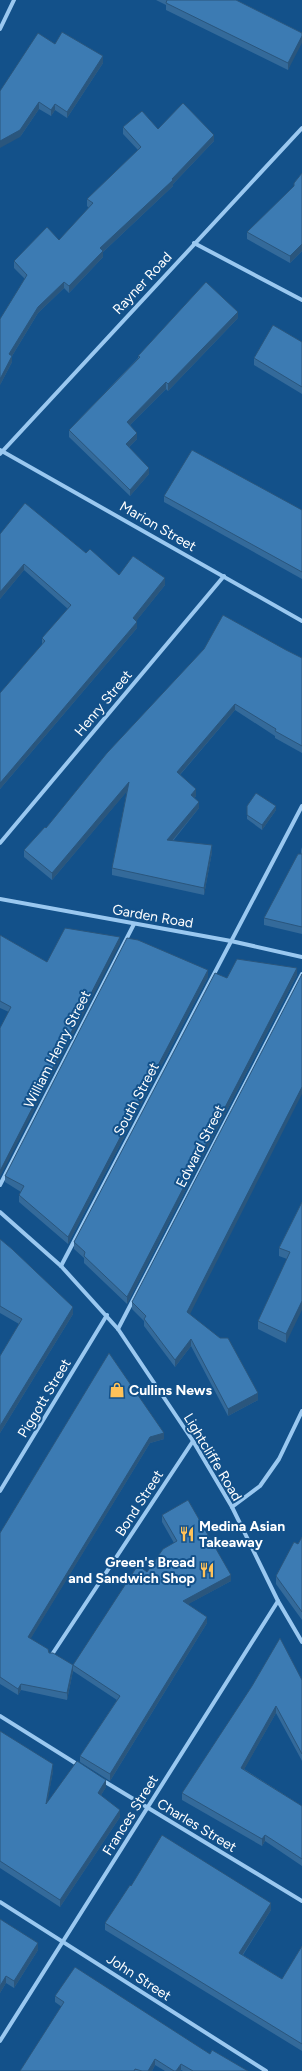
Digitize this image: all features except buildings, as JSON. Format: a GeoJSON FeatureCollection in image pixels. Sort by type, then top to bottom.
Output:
{"type":"FeatureCollection","features":[{"type":"Feature","properties":{"kind":"street"},"geometry":{"type":"LineString","coordinates":[[0,29],[14,0]]}},
{"type":"Feature","properties":{"kind":"street","name":"Rayner Road"},"geometry":{"type":"LineString","coordinates":[[1,452],[302,128]]}},
{"type":"Feature","properties":{"kind":"street"},"geometry":{"type":"LineString","coordinates":[[194,243],[302,300]]}},
{"type":"Feature","properties":{"kind":"street","name":"Marion Street"},"geometry":{"type":"LineString","coordinates":[[1,452],[302,621]]}},
{"type":"Feature","properties":{"kind":"street","name":"Henry Street"},"geometry":{"type":"LineString","coordinates":[[0,843],[224,576]]}},
{"type":"Feature","properties":{"kind":"street","name":"South Street"},"geometry":{"type":"LineString","coordinates":[[61,1266],[302,806]]}},
{"type":"Feature","properties":{"kind":"street","name":"Garden Road"},"geometry":{"type":"LineString","coordinates":[[0,899],[231,941],[302,957]]}},
{"type":"Feature","properties":{"kind":"street","name":"William Henry Street"},"geometry":{"type":"LineString","coordinates":[[0,1185],[134,924]]}},
{"type":"Feature","properties":{"kind":"street","name":"Edward Street"},"geometry":{"type":"LineString","coordinates":[[118,1329],[302,974]]}},
{"type":"Feature","properties":{"kind":"street","name":"Lightcliffe Road"},"geometry":{"type":"LineString","coordinates":[[0,1212],[61,1266],[107,1315],[118,1329],[193,1441],[232,1508],[278,1601],[302,1642]]}},
{"type":"Feature","properties":{"kind":"street","name":"Piggott Street"},"geometry":{"type":"LineString","coordinates":[[0,1491],[107,1315]]}},
{"type":"Feature","properties":{"kind":"street"},"geometry":{"type":"LineString","coordinates":[[232,1508],[260,1486],[279,1459],[302,1411]]}},
{"type":"Feature","properties":{"kind":"street","name":"Bond Street"},"geometry":{"type":"LineString","coordinates":[[51,1656],[193,1441]]}},
{"type":"Feature","properties":{"kind":"street","name":"Frances Street"},"geometry":{"type":"LineString","coordinates":[[0,2041],[278,1601]]}},
{"type":"Feature","properties":{"kind":"street"},"geometry":{"type":"LineString","coordinates":[[0,1716],[87,1770]]}},
{"type":"Feature","properties":{"kind":"street","name":"Charles Street"},"geometry":{"type":"LineString","coordinates":[[100,1779],[302,1901]]}},
{"type":"Feature","properties":{"kind":"street","name":"John Street"},"geometry":{"type":"LineString","coordinates":[[0,1902],[266,2071]]}},
{"type":"Feature","properties":{"kind":"place","name":"Cullins News"},"geometry":{"type":"Point","coordinates":[117,1390]}},
{"type":"Feature","properties":{"kind":"place","name":"Medina Asian Takeaway"},"geometry":{"type":"Point","coordinates":[187,1534]}},
{"type":"Feature","properties":{"kind":"place","name":"Green's Bread and Sandwich Shop"},"geometry":{"type":"Point","coordinates":[207,1570]}}]}
